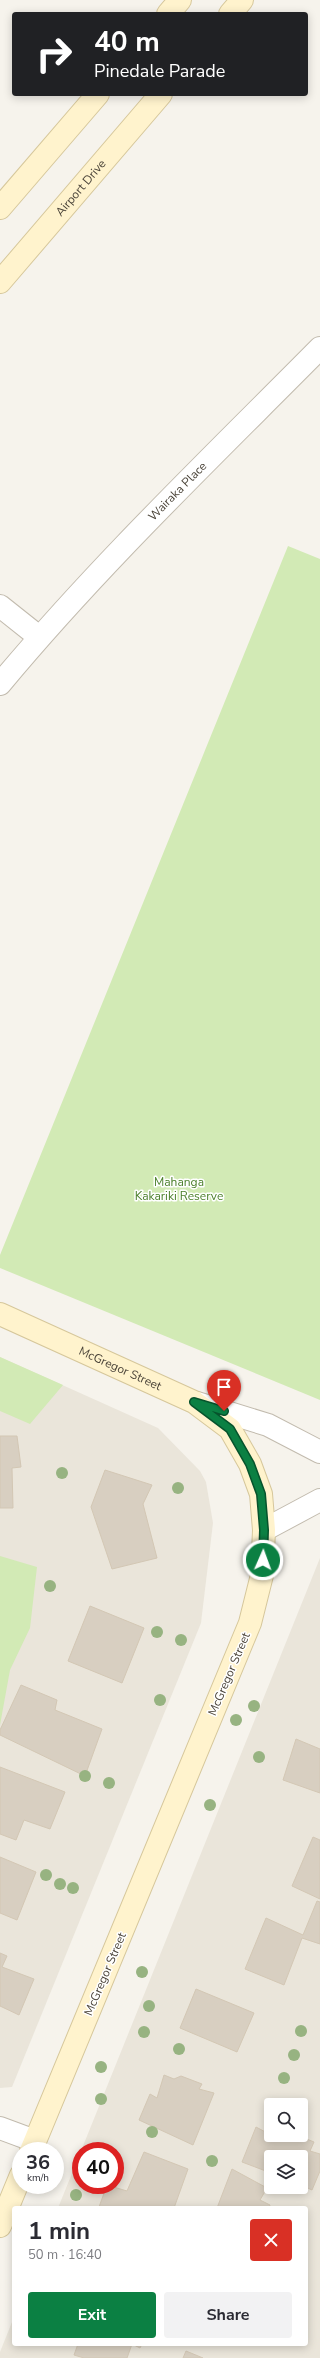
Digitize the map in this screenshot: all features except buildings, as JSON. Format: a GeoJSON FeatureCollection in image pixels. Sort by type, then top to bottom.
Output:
{"type":"FeatureCollection","features":[{"type":"Feature","properties":{"kind":"street"},"geometry":{"type":"LineString","coordinates":[[170,12],[180,0]]}},
{"type":"Feature","properties":{"kind":"street"},"geometry":{"type":"LineString","coordinates":[[232,12],[242,0]]}},
{"type":"Feature","properties":{"kind":"street"},"geometry":{"type":"LineString","coordinates":[[0,208],[96,96]]}},
{"type":"Feature","properties":{"kind":"street","name":"Airport Drive"},"geometry":{"type":"LineString","coordinates":[[0,282],[159,96]]}},
{"type":"Feature","properties":{"kind":"street","name":"Wairaka Place"},"geometry":{"type":"LineString","coordinates":[[0,684],[39,637],[162,507],[320,348]]}},
{"type":"Feature","properties":{"kind":"street"},"geometry":{"type":"LineString","coordinates":[[0,606],[39,637]]}},
{"type":"Feature","properties":{"kind":"street","name":"McGregor Street"},"geometry":{"type":"LineString","coordinates":[[0,1314],[194,1402],[230,1429],[250,1464],[261,1494],[264,1530],[262,1575],[250,1622],[35,2142]]}},
{"type":"Feature","properties":{"kind":"street"},"geometry":{"type":"LineString","coordinates":[[194,1402],[268,1425],[320,1452]]}},
{"type":"Feature","properties":{"kind":"street"},"geometry":{"type":"LineString","coordinates":[[264,1530],[320,1500]]}},
{"type":"Feature","properties":{"kind":"street"},"geometry":{"type":"LineString","coordinates":[[0,2128],[26,2142]]}},
{"type":"Feature","properties":{"kind":"street"},"geometry":{"type":"LineString","coordinates":[[0,2226],[13,2194]]}},
{"type":"Feature","properties":{"kind":"shaded area"},"geometry":{"type":"Polygon","coordinates":[[[0,1357],[158,1428],[200,1471],[206,1482],[213,1523],[201,1623],[12,2087],[0,2088],[0,1357]]]}},
{"type":"Feature","properties":{"kind":"shaded area"},"geometry":{"type":"Polygon","coordinates":[[[320,1558],[320,2358],[0,2358],[0,2352],[12,2322],[12,2346],[308,2346],[308,2206],[59,2206],[72,2173],[72,2194],[124,2194],[124,2142],[85,2142],[320,1558]]]}},
{"type":"Feature","properties":{"kind":"green space","name":"Mahanga Kakariki Reserve"},"geometry":{"type":"Polygon","coordinates":[[[288,546],[320,559],[320,1400],[0,1268],[0,1255],[288,546]]]}},
{"type":"Feature","properties":{"kind":"green space"},"geometry":{"type":"Polygon","coordinates":[[[0,1357],[63,1385],[30,1424],[0,1411],[0,1357]]]}},
{"type":"Feature","properties":{"kind":"green space"},"geometry":{"type":"Polygon","coordinates":[[[0,1556],[37,1567],[30,1628],[10,1670],[0,1725],[0,1556]]]}},
{"type":"Feature","properties":{"kind":"route"},"geometry":{"type":"LineString","coordinates":[[224,1411],[194,1402],[230,1429],[250,1464],[261,1494],[264,1530],[263,1560]]}}]}
